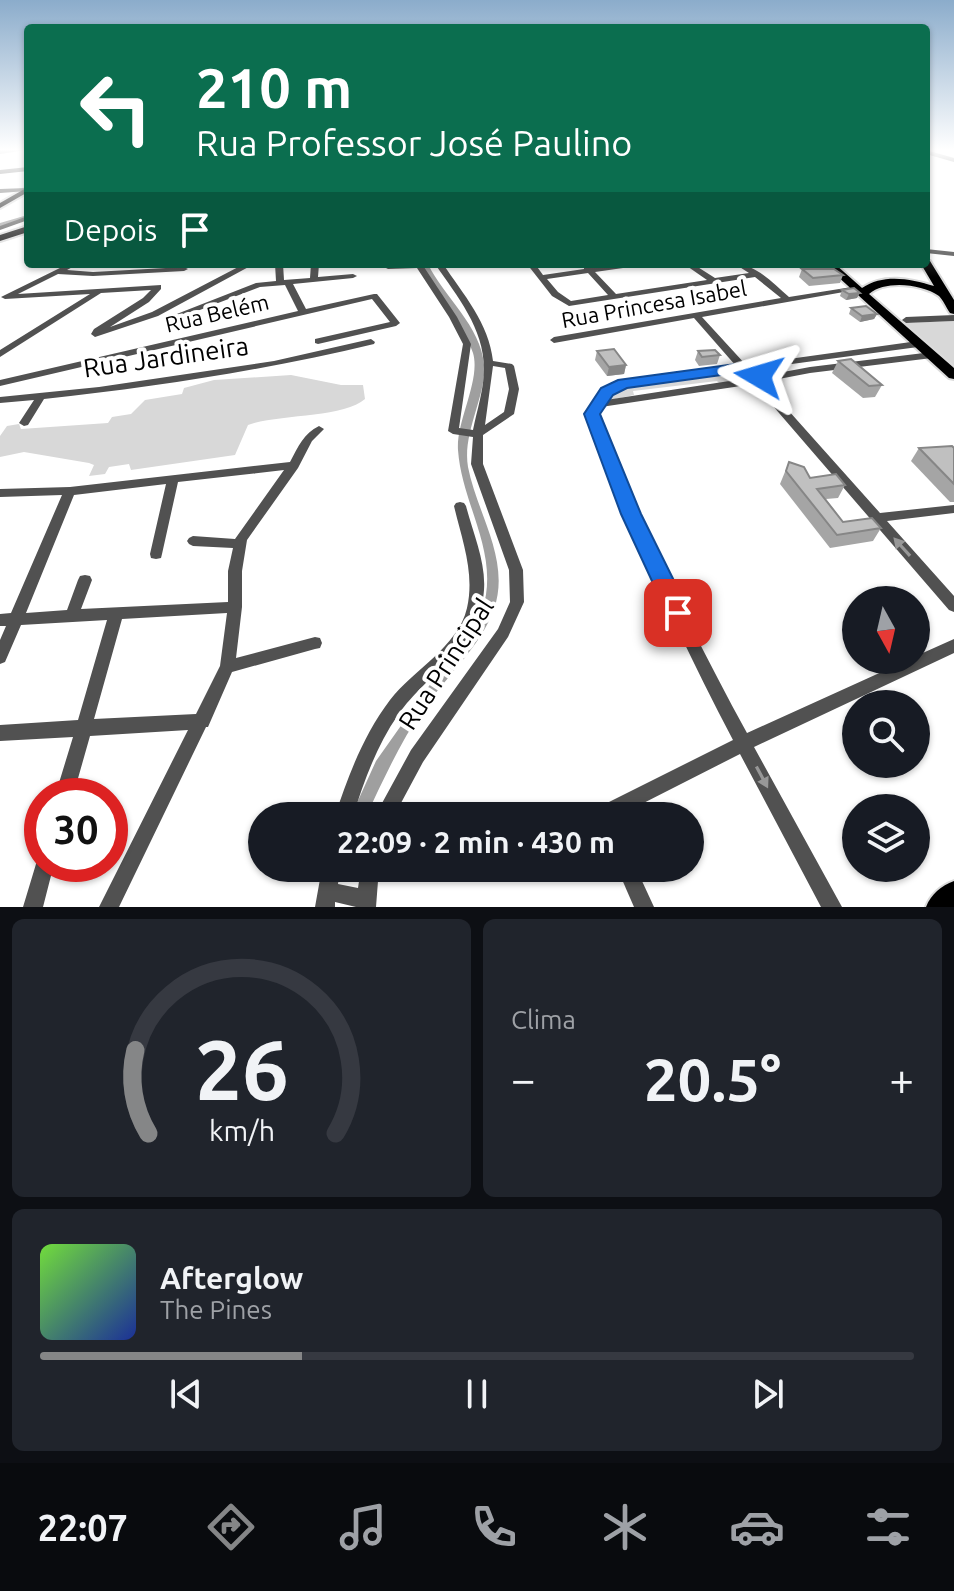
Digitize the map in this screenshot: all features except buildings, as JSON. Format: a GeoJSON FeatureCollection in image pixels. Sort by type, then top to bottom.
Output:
{"type":"FeatureCollection","features":[{"type":"Feature","properties":{"kind":"highway"},"geometry":{"type":"LineString","coordinates":[[833,268],[954,375]]}},
{"type":"Feature","properties":{"kind":"highway"},"geometry":{"type":"LineString","coordinates":[[855,288],[910,281],[924,275],[945,295],[954,310]]}},
{"type":"Feature","properties":{"kind":"main road"},"geometry":{"type":"LineString","coordinates":[[0,206],[22,192]]}},
{"type":"Feature","properties":{"kind":"main road"},"geometry":{"type":"LineString","coordinates":[[0,230],[24,228]]}},
{"type":"Feature","properties":{"kind":"main road"},"geometry":{"type":"LineString","coordinates":[[0,238],[24,229]]}},
{"type":"Feature","properties":{"kind":"main road"},"geometry":{"type":"LineString","coordinates":[[938,907],[954,893]]}},
{"type":"Feature","properties":{"kind":"street"},"geometry":{"type":"LineString","coordinates":[[0,230],[24,220]]}},
{"type":"Feature","properties":{"kind":"street"},"geometry":{"type":"LineString","coordinates":[[930,251],[954,254]]}},
{"type":"Feature","properties":{"kind":"street"},"geometry":{"type":"LineString","coordinates":[[3,299],[66,268]]}},
{"type":"Feature","properties":{"kind":"street"},"geometry":{"type":"LineString","coordinates":[[3,299],[158,287],[146,300],[95,334],[155,314],[242,268]]}},
{"type":"Feature","properties":{"kind":"street"},"geometry":{"type":"LineString","coordinates":[[280,268],[284,282],[303,312]]}},
{"type":"Feature","properties":{"kind":"street"},"geometry":{"type":"LineString","coordinates":[[314,279],[315,268]]}},
{"type":"Feature","properties":{"kind":"street"},"geometry":{"type":"LineString","coordinates":[[419,268],[453,317],[467,344],[455,431],[476,434],[501,421],[512,407],[514,389],[509,366],[489,363]]}},
{"type":"Feature","properties":{"kind":"street"},"geometry":{"type":"LineString","coordinates":[[534,268],[555,294],[569,304],[757,274]]}},
{"type":"Feature","properties":{"kind":"street"},"geometry":{"type":"LineString","coordinates":[[542,277],[582,268]]}},
{"type":"Feature","properties":{"kind":"street"},"geometry":{"type":"LineString","coordinates":[[587,268],[614,297]]}},
{"type":"Feature","properties":{"kind":"street"},"geometry":{"type":"LineString","coordinates":[[694,268],[714,281]]}},
{"type":"Feature","properties":{"kind":"street"},"geometry":{"type":"LineString","coordinates":[[746,268],[787,299]]}},
{"type":"Feature","properties":{"kind":"street"},"geometry":{"type":"LineString","coordinates":[[58,272],[93,274],[184,269]]}},
{"type":"Feature","properties":{"kind":"street"},"geometry":{"type":"LineString","coordinates":[[423,274],[439,270]]}},
{"type":"Feature","properties":{"kind":"street","name":"Rua Principal"},"geometry":{"type":"LineString","coordinates":[[392,802],[417,756],[503,633],[517,602],[516,570],[477,464],[476,434],[486,400],[489,363],[477,320],[439,270]]}},
{"type":"Feature","properties":{"kind":"street"},"geometry":{"type":"LineString","coordinates":[[168,319],[249,288],[353,276]]}},
{"type":"Feature","properties":{"kind":"street","name":"Rua Princesa Isabel"},"geometry":{"type":"LineString","coordinates":[[554,340],[855,288]]}},
{"type":"Feature","properties":{"kind":"street"},"geometry":{"type":"LineString","coordinates":[[0,354],[5,346],[101,290]]}},
{"type":"Feature","properties":{"kind":"street","name":"Rua Belém"},"geometry":{"type":"LineString","coordinates":[[0,383],[374,296],[396,323],[318,341]]}},
{"type":"Feature","properties":{"kind":"street"},"geometry":{"type":"LineString","coordinates":[[696,315],[739,367],[756,372],[755,380],[954,606]]}},
{"type":"Feature","properties":{"kind":"street"},"geometry":{"type":"LineString","coordinates":[[906,320],[954,318]]}},
{"type":"Feature","properties":{"kind":"street","name":"Rua Jardineira"},"geometry":{"type":"LineString","coordinates":[[0,400],[297,360],[371,342]]}},
{"type":"Feature","properties":{"kind":"street"},"geometry":{"type":"LineString","coordinates":[[832,907],[708,682],[592,418],[607,392],[618,385],[918,344]]}},
{"type":"Feature","properties":{"kind":"street"},"geometry":{"type":"LineString","coordinates":[[853,352],[867,363]]}},
{"type":"Feature","properties":{"kind":"street"},"geometry":{"type":"LineString","coordinates":[[598,404],[810,370],[932,355]]}},
{"type":"Feature","properties":{"kind":"street"},"geometry":{"type":"LineString","coordinates":[[799,360],[810,370]]}},
{"type":"Feature","properties":{"kind":"street"},"geometry":{"type":"LineString","coordinates":[[62,394],[68,368]]}},
{"type":"Feature","properties":{"kind":"street"},"geometry":{"type":"LineString","coordinates":[[618,385],[636,397]]}},
{"type":"Feature","properties":{"kind":"street"},"geometry":{"type":"LineString","coordinates":[[24,423],[41,396]]}},
{"type":"Feature","properties":{"kind":"street"},"geometry":{"type":"LineString","coordinates":[[109,907],[147,824],[227,667],[240,544],[308,439],[319,429]]}},
{"type":"Feature","properties":{"kind":"street"},"geometry":{"type":"LineString","coordinates":[[0,493],[70,491],[294,465]]}},
{"type":"Feature","properties":{"kind":"street"},"geometry":{"type":"LineString","coordinates":[[156,554],[173,480]]}},
{"type":"Feature","properties":{"kind":"street"},"geometry":{"type":"LineString","coordinates":[[0,657],[7,620],[70,491]]}},
{"type":"Feature","properties":{"kind":"street"},"geometry":{"type":"LineString","coordinates":[[349,802],[356,781],[393,709],[451,652],[462,637],[476,601],[476,577],[460,506]]}},
{"type":"Feature","properties":{"kind":"street"},"geometry":{"type":"LineString","coordinates":[[876,518],[954,509]]}},
{"type":"Feature","properties":{"kind":"street"},"geometry":{"type":"LineString","coordinates":[[193,541],[240,544]]}},
{"type":"Feature","properties":{"kind":"street"},"geometry":{"type":"LineString","coordinates":[[72,616],[85,580]]}},
{"type":"Feature","properties":{"kind":"street"},"geometry":{"type":"LineString","coordinates":[[7,620],[235,607]]}},
{"type":"Feature","properties":{"kind":"street"},"geometry":{"type":"LineString","coordinates":[[69,778],[116,615]]}},
{"type":"Feature","properties":{"kind":"street"},"geometry":{"type":"LineString","coordinates":[[227,667],[315,643]]}},
{"type":"Feature","properties":{"kind":"street"},"geometry":{"type":"LineString","coordinates":[[629,802],[744,743],[954,646]]}},
{"type":"Feature","properties":{"kind":"street"},"geometry":{"type":"LineString","coordinates":[[0,733],[202,721]]}},
{"type":"Feature","properties":{"kind":"street"},"geometry":{"type":"LineString","coordinates":[[33,907],[40,882]]}},
{"type":"Feature","properties":{"kind":"street"},"geometry":{"type":"LineString","coordinates":[[632,882],[644,907]]}},
{"type":"Feature","properties":{"kind":"street"},"geometry":{"type":"LineString","coordinates":[[327,896],[361,900]]}},
{"type":"Feature","properties":{"kind":"shaded area"},"geometry":{"type":"Polygon","coordinates":[[[422,268],[430,268],[469,325],[481,351],[484,376],[467,454],[472,485],[496,555],[498,591],[494,609],[481,635],[415,721],[373,802],[357,802],[376,761],[482,611],[487,590],[487,570],[458,450],[474,375],[475,364],[469,342],[422,268]]]}},
{"type":"Feature","properties":{"kind":"shaded area"},"geometry":{"type":"Polygon","coordinates":[[[954,321],[954,366],[904,323],[954,321]]]}},
{"type":"Feature","properties":{"kind":"shaded area"},"geometry":{"type":"Polygon","coordinates":[[[726,373],[734,383],[721,385],[717,381],[633,391],[634,395],[606,401],[612,391],[622,387],[726,373]]]}},
{"type":"Feature","properties":{"kind":"shaded area"},"geometry":{"type":"Polygon","coordinates":[[[291,375],[341,385],[363,385],[365,399],[342,410],[248,425],[235,455],[131,470],[129,464],[109,467],[105,474],[89,476],[94,465],[89,463],[24,452],[0,457],[0,436],[7,426],[19,424],[21,429],[108,423],[112,417],[131,414],[145,400],[182,394],[184,388],[214,380],[291,375]]]}},
{"type":"Feature","properties":{"kind":"waterway"},"geometry":{"type":"LineString","coordinates":[[0,225],[24,218]]}},
{"type":"Feature","properties":{"kind":"route"},"geometry":{"type":"LineString","coordinates":[[678,613],[631,514],[592,418],[593,411],[607,392],[624,384],[734,371],[738,368],[754,370],[759,376]]}}]}
